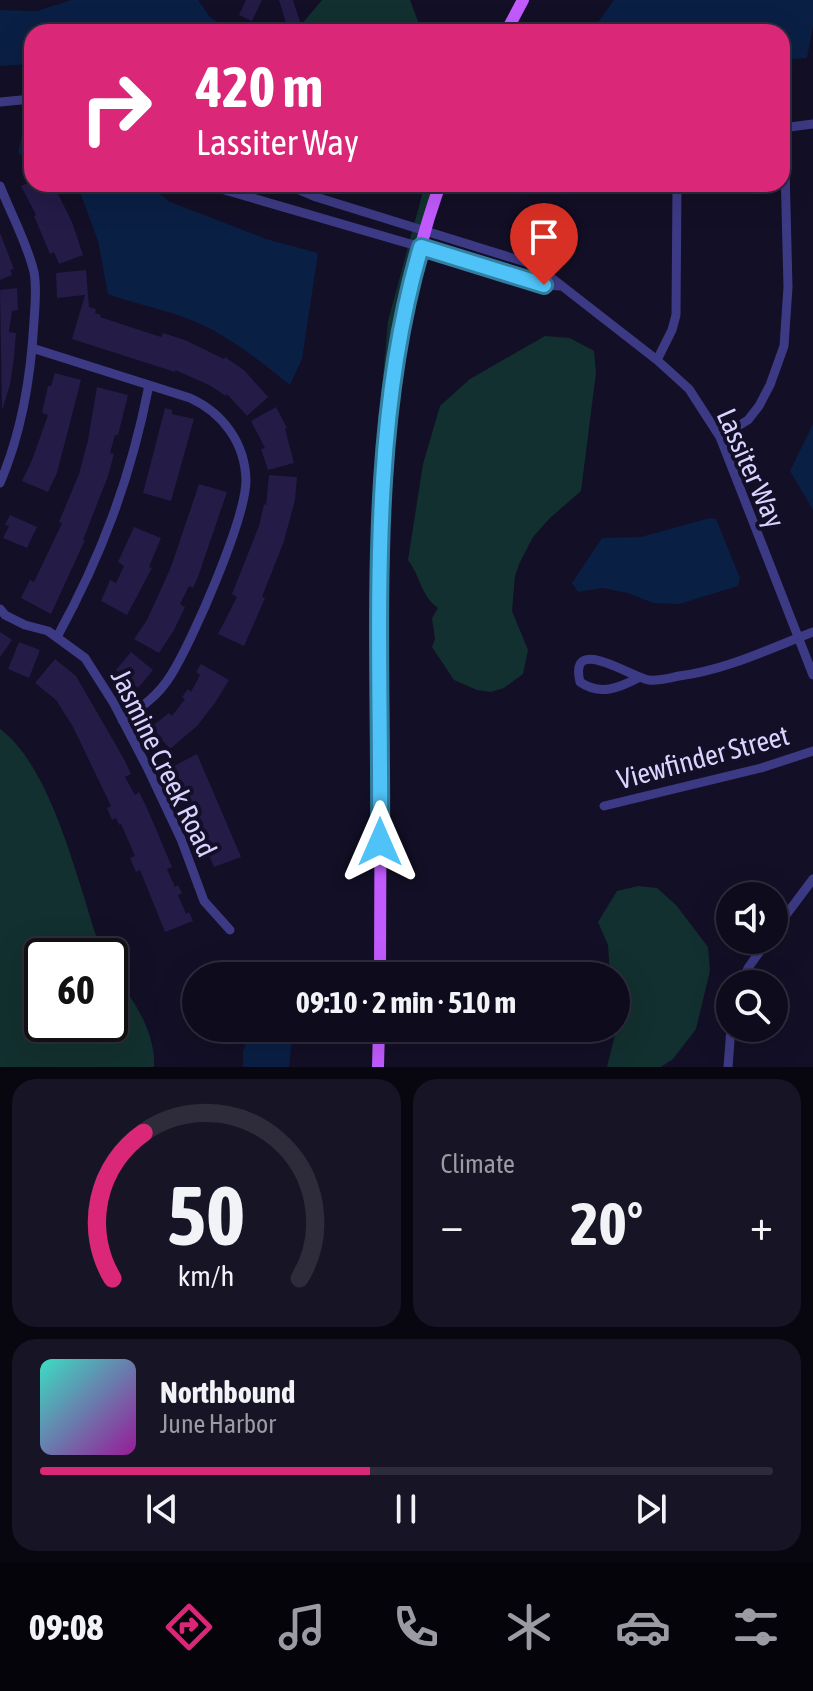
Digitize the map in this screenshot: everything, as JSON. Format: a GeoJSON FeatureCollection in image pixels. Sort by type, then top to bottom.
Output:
{"type":"FeatureCollection","features":[{"type":"Feature","properties":{"kind":"main road"},"geometry":{"type":"LineString","coordinates":[[510,24],[523,0]]}},
{"type":"Feature","properties":{"kind":"main road"},"geometry":{"type":"LineString","coordinates":[[380,962],[383,483],[396,357],[425,231],[437,192]]}},
{"type":"Feature","properties":{"kind":"main road"},"geometry":{"type":"LineString","coordinates":[[378,1067],[379,1042]]}},
{"type":"Feature","properties":{"kind":"street"},"geometry":{"type":"LineString","coordinates":[[0,102],[24,100]]}},
{"type":"Feature","properties":{"kind":"street"},"geometry":{"type":"LineString","coordinates":[[790,127],[813,124]]}},
{"type":"Feature","properties":{"kind":"street"},"geometry":{"type":"LineString","coordinates":[[0,186],[34,274],[31,365],[16,437],[0,483]]}},
{"type":"Feature","properties":{"kind":"street","name":"Lassiter Way"},"geometry":{"type":"LineString","coordinates":[[231,192],[544,285],[560,286]]}},
{"type":"Feature","properties":{"kind":"street","name":"Lassiter Way"},"geometry":{"type":"LineString","coordinates":[[304,192],[535,265],[657,360],[689,389],[720,437],[813,675]]}},
{"type":"Feature","properties":{"kind":"street"},"geometry":{"type":"LineString","coordinates":[[657,360],[676,315],[677,192]]}},
{"type":"Feature","properties":{"kind":"street"},"geometry":{"type":"LineString","coordinates":[[720,437],[748,420],[759,406],[784,346],[788,287],[785,192]]}},
{"type":"Feature","properties":{"kind":"street"},"geometry":{"type":"LineString","coordinates":[[311,216],[316,197]]}},
{"type":"Feature","properties":{"kind":"street"},"geometry":{"type":"LineString","coordinates":[[32,348],[208,406],[236,439],[243,459],[246,481],[243,503],[212,590],[172,673],[145,706],[122,720]]}},
{"type":"Feature","properties":{"kind":"street"},"geometry":{"type":"LineString","coordinates":[[57,637],[101,551],[123,491],[149,385]]}},
{"type":"Feature","properties":{"kind":"street","name":"Jasmine Creek Road"},"geometry":{"type":"LineString","coordinates":[[0,609],[25,625],[57,637],[85,658],[122,720],[181,839],[204,901],[230,930]]}},
{"type":"Feature","properties":{"kind":"street"},"geometry":{"type":"LineString","coordinates":[[638,678],[621,687],[601,691],[580,682],[578,673],[586,659],[596,659],[638,678],[651,680],[703,673],[813,632]]}},
{"type":"Feature","properties":{"kind":"street","name":"Viewfinder Street"},"geometry":{"type":"LineString","coordinates":[[604,806],[761,768],[813,751]]}},
{"type":"Feature","properties":{"kind":"street"},"geometry":{"type":"LineString","coordinates":[[788,912],[813,879]]}},
{"type":"Feature","properties":{"kind":"street"},"geometry":{"type":"LineString","coordinates":[[728,1067],[730,1042]]}},
{"type":"Feature","properties":{"kind":"green space"},"geometry":{"type":"Polygon","coordinates":[[[322,0],[410,0],[419,24],[302,24],[322,0]]]}},
{"type":"Feature","properties":{"kind":"green space"},"geometry":{"type":"Polygon","coordinates":[[[423,192],[432,192],[410,273],[392,361],[380,451],[376,543],[376,453],[388,321],[423,192]]]}},
{"type":"Feature","properties":{"kind":"green space"},"geometry":{"type":"Polygon","coordinates":[[[545,336],[570,338],[594,351],[596,373],[581,491],[533,537],[515,576],[512,611],[528,650],[523,674],[504,688],[491,692],[477,690],[454,680],[432,647],[435,639],[432,618],[438,608],[428,597],[408,560],[423,464],[440,406],[470,379],[545,336]]]}},
{"type":"Feature","properties":{"kind":"green space"},"geometry":{"type":"Polygon","coordinates":[[[0,729],[19,747],[50,801],[97,938],[24,938],[24,1042],[128,1042],[128,994],[151,1040],[154,1067],[0,1067],[0,729]]]}},
{"type":"Feature","properties":{"kind":"green space"},"geometry":{"type":"Polygon","coordinates":[[[638,886],[657,888],[676,905],[708,947],[710,971],[696,1029],[673,1059],[661,1067],[607,1067],[613,1042],[630,1042],[630,962],[609,962],[608,945],[598,922],[617,891],[638,886]]]}},
{"type":"Feature","properties":{"kind":"water"},"geometry":{"type":"Polygon","coordinates":[[[71,0],[198,0],[210,17],[221,24],[24,24],[24,64],[0,66],[0,10],[37,11],[71,0]]]}},
{"type":"Feature","properties":{"kind":"water"},"geometry":{"type":"Polygon","coordinates":[[[614,0],[813,0],[813,26],[807,58],[790,59],[790,24],[597,24],[614,0]]]}},
{"type":"Feature","properties":{"kind":"water"},"geometry":{"type":"Polygon","coordinates":[[[24,125],[24,157],[18,153],[24,125]]]}},
{"type":"Feature","properties":{"kind":"water"},"geometry":{"type":"Polygon","coordinates":[[[80,192],[158,192],[168,201],[266,239],[318,253],[302,359],[290,385],[241,347],[201,324],[108,294],[98,241],[80,192]]]}},
{"type":"Feature","properties":{"kind":"water"},"geometry":{"type":"Polygon","coordinates":[[[813,424],[813,510],[790,471],[813,424]]]}},
{"type":"Feature","properties":{"kind":"water"},"geometry":{"type":"Polygon","coordinates":[[[716,519],[740,578],[738,586],[679,604],[653,603],[603,588],[578,592],[572,583],[602,538],[641,537],[716,519]]]}},
{"type":"Feature","properties":{"kind":"water"},"geometry":{"type":"Polygon","coordinates":[[[247,1042],[292,1042],[289,1067],[243,1067],[247,1042]]]}},
{"type":"Feature","properties":{"kind":"building"},"geometry":{"type":"Polygon","coordinates":[[[246,0],[262,0],[252,21],[239,15],[246,0]]]}},
{"type":"Feature","properties":{"kind":"building"},"geometry":{"type":"Polygon","coordinates":[[[279,0],[293,0],[300,22],[286,24],[279,0]]]}},
{"type":"Feature","properties":{"kind":"building"},"geometry":{"type":"Polygon","coordinates":[[[24,192],[57,192],[72,222],[83,255],[59,264],[54,252],[50,254],[24,192]]]}},
{"type":"Feature","properties":{"kind":"building"},"geometry":{"type":"Polygon","coordinates":[[[0,233],[14,269],[10,270],[12,275],[0,280],[0,233]]]}},
{"type":"Feature","properties":{"kind":"building"},"geometry":{"type":"Polygon","coordinates":[[[86,270],[89,307],[96,309],[95,313],[100,317],[161,337],[163,333],[185,340],[225,357],[244,370],[268,397],[247,416],[227,394],[175,370],[72,339],[85,295],[57,298],[56,273],[86,270]]]}},
{"type":"Feature","properties":{"kind":"building"},"geometry":{"type":"Polygon","coordinates":[[[17,288],[18,310],[12,311],[9,332],[16,333],[14,357],[2,410],[0,290],[17,288]]]}},
{"type":"Feature","properties":{"kind":"building"},"geometry":{"type":"Polygon","coordinates":[[[55,373],[81,380],[57,473],[48,492],[22,481],[48,415],[42,413],[48,386],[51,386],[55,373]]]}},
{"type":"Feature","properties":{"kind":"building"},"geometry":{"type":"Polygon","coordinates":[[[97,387],[128,395],[110,453],[114,454],[108,476],[85,540],[51,614],[21,598],[30,580],[34,582],[62,523],[59,522],[79,474],[88,440],[97,387]]]}},
{"type":"Feature","properties":{"kind":"building"},"geometry":{"type":"Polygon","coordinates":[[[276,407],[287,428],[294,463],[268,470],[261,449],[265,448],[251,421],[276,407]]]}},
{"type":"Feature","properties":{"kind":"building"},"geometry":{"type":"Polygon","coordinates":[[[165,408],[172,410],[172,414],[194,419],[171,501],[143,493],[165,408]]]}},
{"type":"Feature","properties":{"kind":"building"},"geometry":{"type":"Polygon","coordinates":[[[269,475],[297,477],[295,500],[284,541],[262,597],[265,598],[244,646],[218,634],[237,597],[232,594],[266,505],[269,475]]]}},
{"type":"Feature","properties":{"kind":"building"},"geometry":{"type":"Polygon","coordinates":[[[199,484],[227,492],[198,577],[193,588],[189,586],[180,604],[185,607],[159,653],[134,639],[147,620],[171,567],[199,484]]]}},
{"type":"Feature","properties":{"kind":"building"},"geometry":{"type":"Polygon","coordinates":[[[10,515],[37,527],[27,548],[3,538],[10,515]]]}},
{"type":"Feature","properties":{"kind":"building"},"geometry":{"type":"Polygon","coordinates":[[[134,527],[161,538],[149,567],[152,568],[127,615],[101,601],[110,580],[116,583],[124,566],[118,562],[134,527]]]}},
{"type":"Feature","properties":{"kind":"building"},"geometry":{"type":"Polygon","coordinates":[[[0,632],[12,640],[0,657],[0,632]]]}},
{"type":"Feature","properties":{"kind":"building"},"geometry":{"type":"Polygon","coordinates":[[[19,642],[40,650],[29,678],[8,669],[19,642]]]}},
{"type":"Feature","properties":{"kind":"building"},"geometry":{"type":"Polygon","coordinates":[[[131,652],[153,670],[138,688],[116,670],[131,652]]]}},
{"type":"Feature","properties":{"kind":"building"},"geometry":{"type":"Polygon","coordinates":[[[55,659],[76,676],[124,759],[131,774],[125,777],[135,795],[139,792],[147,808],[172,867],[167,869],[175,887],[178,885],[182,893],[178,895],[186,914],[189,912],[193,921],[165,932],[140,870],[136,872],[130,858],[135,856],[121,824],[116,818],[112,820],[107,808],[111,806],[73,727],[56,700],[35,683],[55,659]]]}},
{"type":"Feature","properties":{"kind":"building"},"geometry":{"type":"Polygon","coordinates":[[[201,664],[229,680],[197,726],[170,749],[151,727],[169,713],[172,716],[185,699],[182,697],[188,689],[191,692],[200,675],[196,672],[201,664]]]}},
{"type":"Feature","properties":{"kind":"building"},"geometry":{"type":"Polygon","coordinates":[[[197,754],[241,857],[214,867],[172,767],[197,754]]]}},
{"type":"Feature","properties":{"kind":"route"},"geometry":{"type":"LineString","coordinates":[[380,842],[383,483],[396,357],[421,247],[544,285]]}}]}
